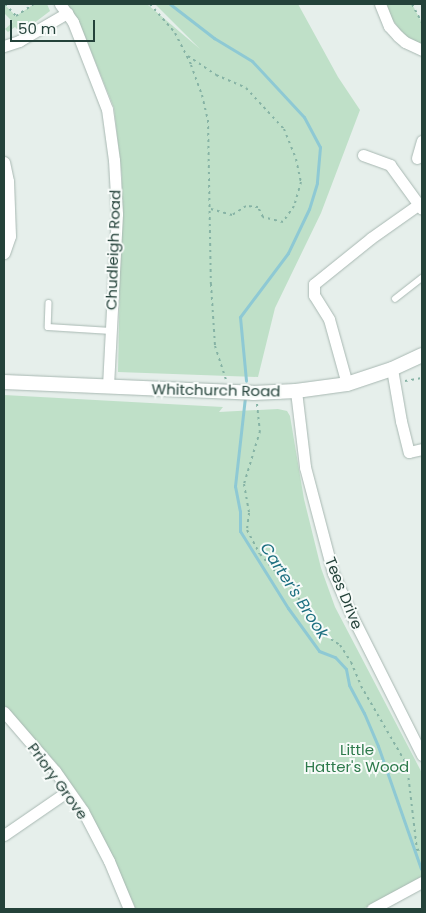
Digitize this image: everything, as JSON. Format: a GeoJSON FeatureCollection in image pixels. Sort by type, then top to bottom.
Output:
{"type":"FeatureCollection","features":[{"type":"Feature","properties":{"kind":"street"},"geometry":{"type":"LineString","coordinates":[[380,4],[389,26],[398,36],[405,42],[422,50]]}},
{"type":"Feature","properties":{"kind":"street"},"geometry":{"type":"LineString","coordinates":[[5,43],[19,41],[64,8]]}},
{"type":"Feature","properties":{"kind":"street","name":"Chudleigh Road"},"geometry":{"type":"LineString","coordinates":[[64,8],[73,22],[107,109],[114,160],[117,214],[108,387]]}},
{"type":"Feature","properties":{"kind":"street"},"geometry":{"type":"LineString","coordinates":[[417,158],[422,140]]}},
{"type":"Feature","properties":{"kind":"street"},"geometry":{"type":"LineString","coordinates":[[348,384],[329,319],[314,295],[314,284],[371,238],[421,207],[390,165],[363,155]]}},
{"type":"Feature","properties":{"kind":"street"},"geometry":{"type":"LineString","coordinates":[[4,162],[10,204],[10,236],[4,253]]}},
{"type":"Feature","properties":{"kind":"street","name":"Whitchurch Road"},"geometry":{"type":"LineString","coordinates":[[4,382],[236,392],[255,397],[393,376],[422,355]]}},
{"type":"Feature","properties":{"kind":"street"},"geometry":{"type":"LineString","coordinates":[[393,376],[409,452],[422,449]]}},
{"type":"Feature","properties":{"kind":"street","name":"Tees Drive"},"geometry":{"type":"LineString","coordinates":[[296,391],[305,467],[333,573],[351,614],[422,754]]}},
{"type":"Feature","properties":{"kind":"street","name":"Priory Grove"},"geometry":{"type":"LineString","coordinates":[[4,712],[55,771],[83,812],[105,853],[129,909]]}},
{"type":"Feature","properties":{"kind":"street"},"geometry":{"type":"LineString","coordinates":[[4,835],[68,791]]}},
{"type":"Feature","properties":{"kind":"street"},"geometry":{"type":"LineString","coordinates":[[372,909],[422,882]]}},
{"type":"Feature","properties":{"kind":"lane"},"geometry":{"type":"LineString","coordinates":[[395,299],[422,278]]}},
{"type":"Feature","properties":{"kind":"lane"},"geometry":{"type":"LineString","coordinates":[[49,303],[48,327],[111,331]]}},
{"type":"Feature","properties":{"kind":"path"},"geometry":{"type":"LineString","coordinates":[[5,4],[16,16],[34,4]]}},
{"type":"Feature","properties":{"kind":"path"},"geometry":{"type":"LineString","coordinates":[[150,4],[175,33],[202,95],[208,120],[211,284],[215,346],[226,377]]}},
{"type":"Feature","properties":{"kind":"path"},"geometry":{"type":"LineString","coordinates":[[412,4],[422,22]]}},
{"type":"Feature","properties":{"kind":"path"},"geometry":{"type":"LineString","coordinates":[[185,55],[216,75],[246,88],[284,129],[296,159],[301,182],[294,206],[283,222],[263,217],[258,206],[246,206],[232,215],[211,209]]}},
{"type":"Feature","properties":{"kind":"path"},"geometry":{"type":"LineString","coordinates":[[393,376],[422,378]]}},
{"type":"Feature","properties":{"kind":"path"},"geometry":{"type":"LineString","coordinates":[[255,397],[260,431],[244,484],[249,512],[248,530],[260,554],[307,608],[320,632],[340,645],[351,662],[361,686],[407,765],[417,850],[422,848]]}},
{"type":"Feature","properties":{"kind":"green space"},"geometry":{"type":"Polygon","coordinates":[[[4,4],[16,16],[34,4],[47,4],[50,11],[21,33],[15,27],[8,32],[5,29],[13,22],[4,13],[4,4]]]}},
{"type":"Feature","properties":{"kind":"green space"},"geometry":{"type":"Polygon","coordinates":[[[66,4],[147,4],[200,49],[155,4],[298,4],[338,77],[360,110],[321,213],[275,308],[258,377],[118,372],[122,177],[114,108],[78,19],[66,4]]]}},
{"type":"Feature","properties":{"kind":"green space"},"geometry":{"type":"Polygon","coordinates":[[[387,4],[412,4],[422,23],[422,45],[408,38],[399,29],[390,16],[387,4]]]}},
{"type":"Feature","properties":{"kind":"green space","name":"Little Hatter's Wood"},"geometry":{"type":"Polygon","coordinates":[[[4,395],[223,407],[219,412],[278,409],[287,411],[290,416],[304,499],[321,568],[335,607],[422,773],[422,877],[363,909],[136,909],[85,803],[56,763],[4,705],[4,395]]]}},
{"type":"Feature","properties":{"kind":"waterway","name":"Carter's Brook"},"geometry":{"type":"LineString","coordinates":[[170,4],[214,38],[252,61],[304,117],[320,147],[317,183],[309,209],[288,253],[240,317],[246,381]]}},
{"type":"Feature","properties":{"kind":"waterway","name":"Carter's Brook"},"geometry":{"type":"LineString","coordinates":[[245,397],[235,486],[240,511],[240,531],[288,608],[319,651],[335,657],[346,669],[349,685],[364,713],[378,746],[421,869]]}}]}
